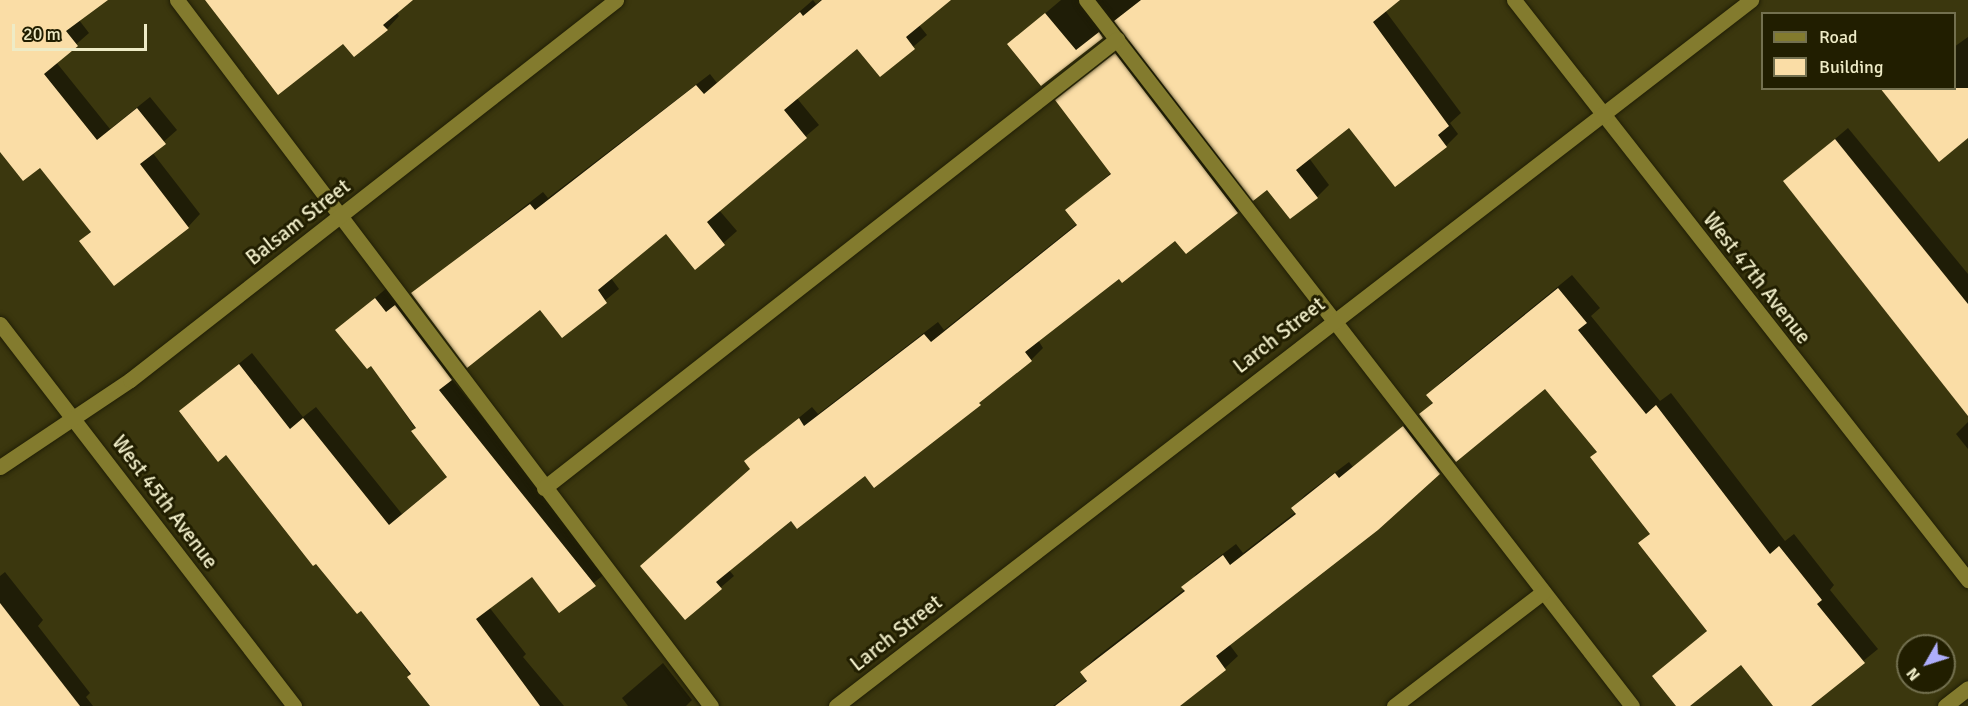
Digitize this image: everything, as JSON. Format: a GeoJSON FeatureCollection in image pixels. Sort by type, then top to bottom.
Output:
{"type":"FeatureCollection","features":[{"type":"Feature","properties":{"kind":"street"},"geometry":{"type":"LineString","coordinates":[[177,0],[711,706]]}},
{"type":"Feature","properties":{"kind":"street","name":"Balsam Street"},"geometry":{"type":"LineString","coordinates":[[0,467],[130,380],[616,0]]}},
{"type":"Feature","properties":{"kind":"street"},"geometry":{"type":"LineString","coordinates":[[1086,0],[1632,706]]}},
{"type":"Feature","properties":{"kind":"street","name":"West 47th Avenue"},"geometry":{"type":"LineString","coordinates":[[1514,0],[1968,580]]}},
{"type":"Feature","properties":{"kind":"street","name":"Larch Street"},"geometry":{"type":"LineString","coordinates":[[836,706],[1332,320],[1751,0]]}},
{"type":"Feature","properties":{"kind":"street"},"geometry":{"type":"LineString","coordinates":[[544,488],[1117,39]]}},
{"type":"Feature","properties":{"kind":"street","name":"West 45th Avenue"},"geometry":{"type":"LineString","coordinates":[[0,324],[294,706]]}},
{"type":"Feature","properties":{"kind":"street"},"geometry":{"type":"LineString","coordinates":[[1394,706],[1543,592]]}},
{"type":"Feature","properties":{"kind":"street"},"geometry":{"type":"LineString","coordinates":[[1945,706],[1968,688]]}},
{"type":"Feature","properties":{"kind":"building"},"geometry":{"type":"Polygon","coordinates":[[[0,0],[108,0],[66,31],[78,46],[44,74],[97,140],[137,108],[166,144],[140,164],[189,228],[114,286],[79,241],[91,232],[40,168],[23,181],[0,152],[0,0]]]}},
{"type":"Feature","properties":{"kind":"building"},"geometry":{"type":"Polygon","coordinates":[[[205,0],[413,0],[383,25],[388,30],[354,57],[343,44],[278,95],[205,0]]]}},
{"type":"Feature","properties":{"kind":"building"},"geometry":{"type":"Polygon","coordinates":[[[822,0],[951,0],[906,37],[915,49],[880,77],[857,49],[784,110],[807,138],[707,222],[725,245],[695,270],[666,234],[598,290],[607,303],[562,338],[540,310],[467,368],[411,293],[530,204],[535,210],[696,85],[704,94],[800,12],[803,16],[822,0]]]}},
{"type":"Feature","properties":{"kind":"building"},"geometry":{"type":"Polygon","coordinates":[[[1141,0],[1400,0],[1373,22],[1449,126],[1438,135],[1447,147],[1395,187],[1349,128],[1296,170],[1318,198],[1290,219],[1267,190],[1253,201],[1114,21],[1141,0]]]}},
{"type":"Feature","properties":{"kind":"building"},"geometry":{"type":"Polygon","coordinates":[[[1045,13],[1076,50],[1099,32],[1103,38],[1041,86],[1007,44],[1045,13]]]}},
{"type":"Feature","properties":{"kind":"building"},"geometry":{"type":"Polygon","coordinates":[[[1115,53],[1238,213],[1186,254],[1175,241],[1122,283],[1119,279],[1025,352],[1032,361],[979,403],[981,405],[874,488],[865,476],[797,529],[791,521],[716,582],[722,589],[685,620],[640,566],[750,469],[744,461],[799,418],[804,426],[924,334],[931,342],[1077,225],[1065,210],[1111,174],[1055,100],[1115,53]]]}},
{"type":"Feature","properties":{"kind":"building"},"geometry":{"type":"Polygon","coordinates":[[[1968,88],[1968,138],[1939,162],[1882,90],[1968,88]]]}},
{"type":"Feature","properties":{"kind":"building"},"geometry":{"type":"Polygon","coordinates":[[[1835,139],[1968,304],[1968,416],[1783,181],[1835,139]]]}},
{"type":"Feature","properties":{"kind":"building"},"geometry":{"type":"Polygon","coordinates":[[[1558,288],[1587,323],[1578,330],[1646,414],[1656,405],[1770,554],[1779,546],[1822,600],[1817,604],[1865,663],[1811,706],[1773,706],[1741,665],[1690,706],[1676,706],[1652,676],[1707,631],[1638,543],[1650,534],[1590,457],[1597,452],[1545,389],[1456,462],[1419,414],[1433,403],[1426,395],[1558,288]]]}},
{"type":"Feature","properties":{"kind":"building"},"geometry":{"type":"Polygon","coordinates":[[[375,298],[386,312],[395,305],[452,380],[439,390],[596,586],[559,613],[532,577],[476,619],[540,706],[430,706],[407,677],[411,674],[361,611],[357,614],[316,564],[313,566],[226,455],[218,462],[179,411],[239,364],[290,429],[303,418],[389,525],[447,477],[411,431],[416,428],[371,366],[367,369],[335,330],[375,298]]]}},
{"type":"Feature","properties":{"kind":"building"},"geometry":{"type":"Polygon","coordinates":[[[1403,426],[1440,474],[1378,530],[1216,656],[1226,670],[1180,706],[1055,706],[1087,681],[1080,672],[1185,591],[1181,587],[1223,555],[1230,565],[1296,514],[1291,508],[1335,473],[1339,478],[1403,426]]]}},
{"type":"Feature","properties":{"kind":"building"},"geometry":{"type":"Polygon","coordinates":[[[0,603],[80,706],[0,706],[0,603]]]}}]}
